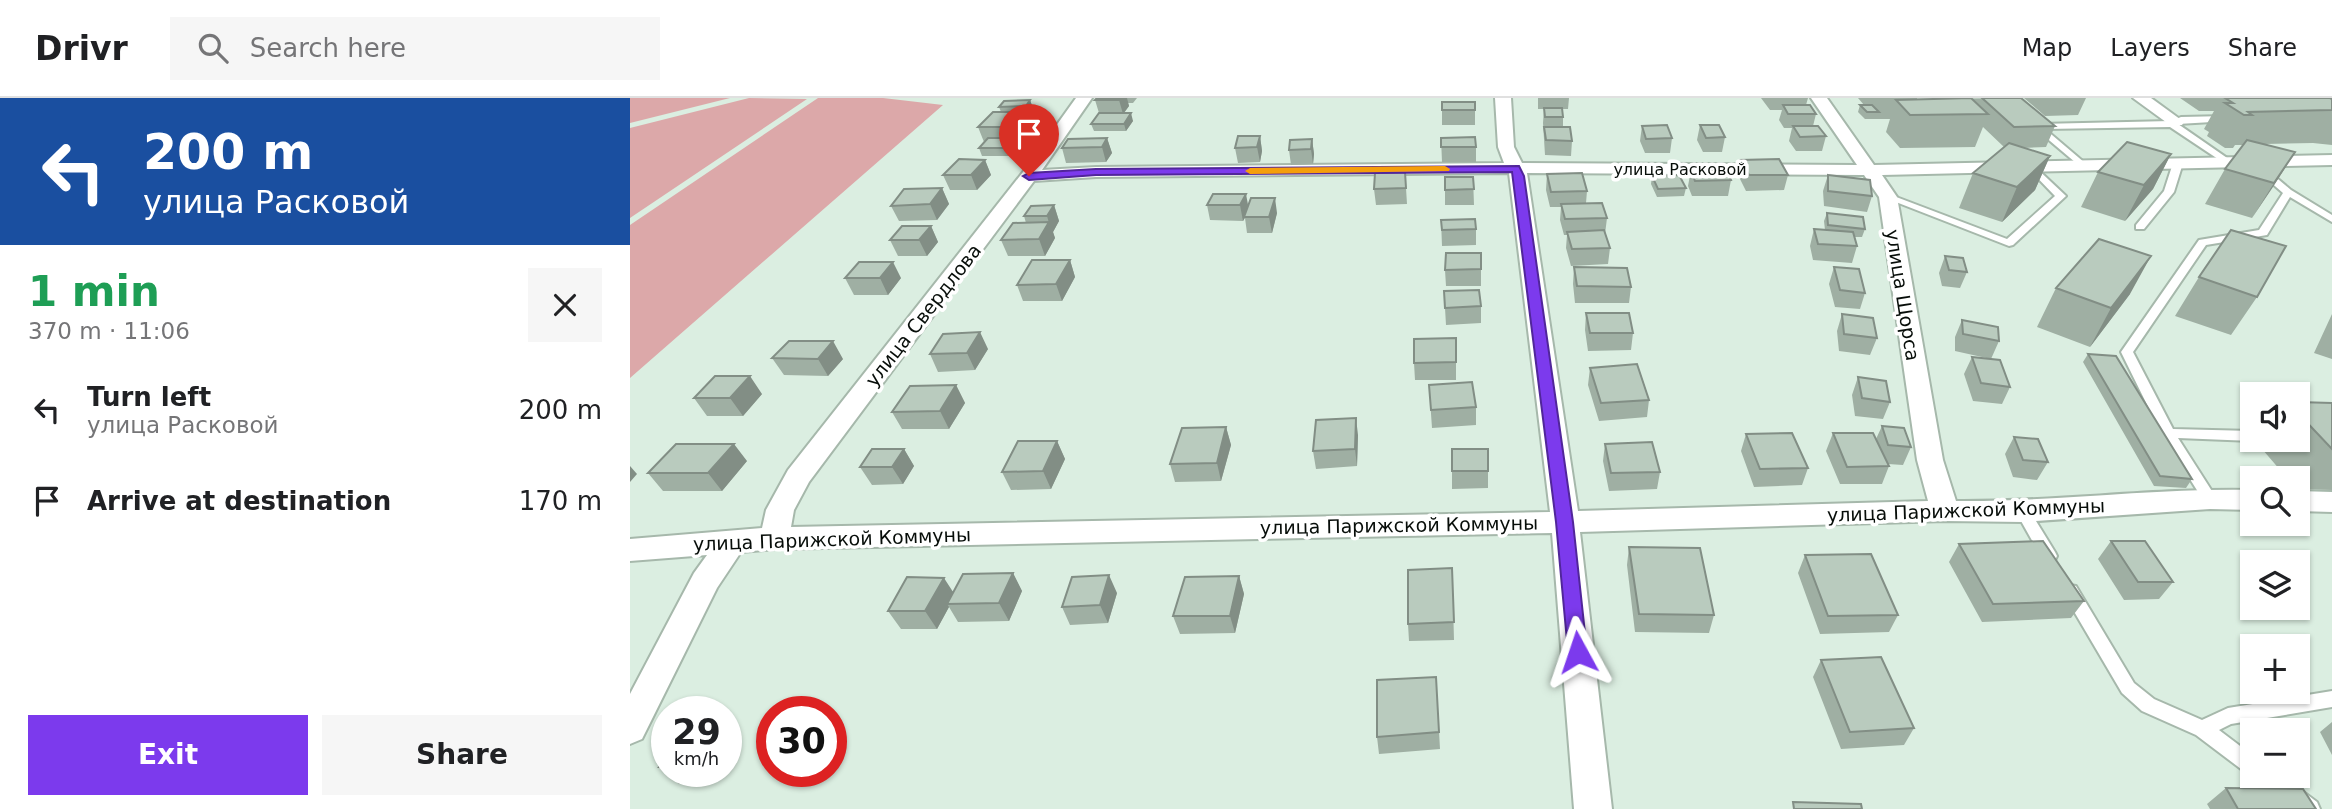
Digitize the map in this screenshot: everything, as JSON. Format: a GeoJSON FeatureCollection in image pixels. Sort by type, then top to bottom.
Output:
{"type":"FeatureCollection","features":[{"type":"Feature","properties":{"kind":"street","name":"улица Свердлова"},"geometry":{"type":"LineString","coordinates":[[775,538],[780,510],[798,477],[1029,176],[1084,98]]}},
{"type":"Feature","properties":{"kind":"street"},"geometry":{"type":"LineString","coordinates":[[1503,98],[1506,147],[1516,168],[1521,190],[1565,522],[1593,809]]}},
{"type":"Feature","properties":{"kind":"street","name":"улица Щорса"},"geometry":{"type":"LineString","coordinates":[[1819,98],[1888,197],[1930,460],[1945,511]]}},
{"type":"Feature","properties":{"kind":"street"},"geometry":{"type":"LineString","coordinates":[[2141,98],[2174,123]]}},
{"type":"Feature","properties":{"kind":"street","name":"улица Расковой"},"geometry":{"type":"LineString","coordinates":[[1029,176],[1096,172],[1516,168],[1869,170],[2332,160]]}},
{"type":"Feature","properties":{"kind":"street","name":"улица Парижской Коммуны"},"geometry":{"type":"LineString","coordinates":[[630,550],[775,538],[1565,522],[1945,511],[2023,512],[2210,499],[2240,500]]}},
{"type":"Feature","properties":{"kind":"street"},"geometry":{"type":"LineString","coordinates":[[2310,501],[2332,502]]}},
{"type":"Feature","properties":{"kind":"street"},"geometry":{"type":"LineString","coordinates":[[630,728],[705,581],[733,540]]}},
{"type":"Feature","properties":{"kind":"lane"},"geometry":{"type":"LineString","coordinates":[[2037,127],[2174,123],[2237,118]]}},
{"type":"Feature","properties":{"kind":"lane"},"geometry":{"type":"LineString","coordinates":[[2029,120],[2082,165]]}},
{"type":"Feature","properties":{"kind":"lane"},"geometry":{"type":"LineString","coordinates":[[2174,123],[2227,162]]}},
{"type":"Feature","properties":{"kind":"lane"},"geometry":{"type":"LineString","coordinates":[[2252,162],[2288,192],[2332,219]]}},
{"type":"Feature","properties":{"kind":"lane"},"geometry":{"type":"LineString","coordinates":[[2140,227],[2169,192],[2178,163]]}},
{"type":"Feature","properties":{"kind":"lane"},"geometry":{"type":"LineString","coordinates":[[1888,197],[2009,243],[2061,197],[2031,166]]}},
{"type":"Feature","properties":{"kind":"lane"},"geometry":{"type":"LineString","coordinates":[[2210,499],[2168,433],[2127,352],[2203,242],[2263,233],[2288,192]]}},
{"type":"Feature","properties":{"kind":"lane"},"geometry":{"type":"LineString","coordinates":[[2168,433],[2240,436]]}},
{"type":"Feature","properties":{"kind":"lane"},"geometry":{"type":"LineString","coordinates":[[2023,512],[2128,688],[2148,705],[2203,729],[2240,757]]}},
{"type":"Feature","properties":{"kind":"lane"},"geometry":{"type":"LineString","coordinates":[[2203,729],[2228,716],[2332,699]]}},
{"type":"Feature","properties":{"kind":"lane"},"geometry":{"type":"LineString","coordinates":[[2282,788],[2310,809]]}},
{"type":"Feature","properties":{"kind":"shaded area"},"geometry":{"type":"Polygon","coordinates":[[[630,98],[730,98],[630,123],[630,98]]]}},
{"type":"Feature","properties":{"kind":"shaded area"},"geometry":{"type":"Polygon","coordinates":[[[749,98],[807,99],[630,218],[630,128],[749,98]]]}},
{"type":"Feature","properties":{"kind":"shaded area"},"geometry":{"type":"Polygon","coordinates":[[[818,98],[883,98],[943,105],[630,378],[630,225],[818,98]]]}},
{"type":"Feature","properties":{"kind":"building"},"geometry":{"type":"Polygon","coordinates":[[[1097,98],[1121,98],[1095,100],[1097,98]]]}},
{"type":"Feature","properties":{"kind":"building"},"geometry":{"type":"Polygon","coordinates":[[[1971,98],[1988,114],[1910,115],[1896,100],[1971,98]]]}},
{"type":"Feature","properties":{"kind":"building"},"geometry":{"type":"Polygon","coordinates":[[[1982,98],[2021,98],[2055,126],[2014,127],[1982,98]]]}},
{"type":"Feature","properties":{"kind":"building"},"geometry":{"type":"Polygon","coordinates":[[[2225,98],[2330,98],[2332,110],[2248,112],[2252,115],[2244,115],[2225,103],[2233,103],[2225,98]]]}},
{"type":"Feature","properties":{"kind":"building"},"geometry":{"type":"Polygon","coordinates":[[[1030,100],[1026,106],[999,107],[1004,101],[1030,100]]]}},
{"type":"Feature","properties":{"kind":"building"},"geometry":{"type":"Polygon","coordinates":[[[1442,102],[1475,102],[1475,110],[1442,110],[1442,102]]]}},
{"type":"Feature","properties":{"kind":"building"},"geometry":{"type":"Polygon","coordinates":[[[1783,105],[1810,105],[1816,114],[1788,114],[1783,105]]]}},
{"type":"Feature","properties":{"kind":"building"},"geometry":{"type":"Polygon","coordinates":[[[1860,105],[1872,105],[1879,112],[1867,112],[1860,105]]]}},
{"type":"Feature","properties":{"kind":"building"},"geometry":{"type":"Polygon","coordinates":[[[1544,108],[1562,108],[1563,117],[1545,117],[1544,108]]]}},
{"type":"Feature","properties":{"kind":"building"},"geometry":{"type":"Polygon","coordinates":[[[993,112],[1020,112],[1006,127],[978,127],[993,112]]]}},
{"type":"Feature","properties":{"kind":"building"},"geometry":{"type":"Polygon","coordinates":[[[1099,113],[1131,113],[1124,124],[1091,124],[1099,113]]]}},
{"type":"Feature","properties":{"kind":"building"},"geometry":{"type":"Polygon","coordinates":[[[1667,125],[1672,138],[1646,139],[1642,126],[1667,125]]]}},
{"type":"Feature","properties":{"kind":"building"},"geometry":{"type":"Polygon","coordinates":[[[1700,125],[1719,125],[1725,137],[1706,138],[1700,125]]]}},
{"type":"Feature","properties":{"kind":"building"},"geometry":{"type":"Polygon","coordinates":[[[1793,126],[1818,126],[1826,136],[1800,137],[1793,126]]]}},
{"type":"Feature","properties":{"kind":"building"},"geometry":{"type":"Polygon","coordinates":[[[1544,127],[1570,127],[1572,141],[1546,140],[1544,127]]]}},
{"type":"Feature","properties":{"kind":"building"},"geometry":{"type":"Polygon","coordinates":[[[1238,136],[1260,136],[1257,147],[1235,148],[1238,136]]]}},
{"type":"Feature","properties":{"kind":"building"},"geometry":{"type":"Polygon","coordinates":[[[1475,137],[1476,147],[1441,147],[1441,138],[1475,137]]]}},
{"type":"Feature","properties":{"kind":"building"},"geometry":{"type":"Polygon","coordinates":[[[988,138],[1015,138],[1007,148],[979,148],[988,138]]]}},
{"type":"Feature","properties":{"kind":"building"},"geometry":{"type":"Polygon","coordinates":[[[1107,138],[1102,147],[1062,148],[1068,139],[1107,138]]]}},
{"type":"Feature","properties":{"kind":"building"},"geometry":{"type":"Polygon","coordinates":[[[1312,139],[1311,149],[1289,150],[1290,140],[1312,139]]]}},
{"type":"Feature","properties":{"kind":"building"},"geometry":{"type":"Polygon","coordinates":[[[2247,140],[2295,152],[2274,183],[2225,169],[2247,140]]]}},
{"type":"Feature","properties":{"kind":"building"},"geometry":{"type":"Polygon","coordinates":[[[2127,142],[2171,154],[2144,185],[2098,172],[2127,142]]]}},
{"type":"Feature","properties":{"kind":"building"},"geometry":{"type":"Polygon","coordinates":[[[2009,143],[2050,156],[2017,187],[1973,173],[2009,143]]]}},
{"type":"Feature","properties":{"kind":"building"},"geometry":{"type":"Polygon","coordinates":[[[959,159],[985,160],[971,175],[943,175],[959,159]]]}},
{"type":"Feature","properties":{"kind":"building"},"geometry":{"type":"Polygon","coordinates":[[[1779,159],[1788,175],[1749,175],[1741,160],[1779,159]]]}},
{"type":"Feature","properties":{"kind":"building"},"geometry":{"type":"Polygon","coordinates":[[[1691,170],[1727,170],[1731,180],[1695,181],[1691,170]]]}},
{"type":"Feature","properties":{"kind":"building"},"geometry":{"type":"Polygon","coordinates":[[[1405,172],[1406,188],[1374,189],[1375,173],[1405,172]]]}},
{"type":"Feature","properties":{"kind":"building"},"geometry":{"type":"Polygon","coordinates":[[[1582,173],[1587,191],[1551,192],[1547,174],[1582,173]]]}},
{"type":"Feature","properties":{"kind":"building"},"geometry":{"type":"Polygon","coordinates":[[[1679,175],[1686,188],[1658,189],[1652,176],[1679,175]]]}},
{"type":"Feature","properties":{"kind":"building"},"geometry":{"type":"Polygon","coordinates":[[[1828,175],[1870,180],[1872,196],[1828,191],[1828,175]]]}},
{"type":"Feature","properties":{"kind":"building"},"geometry":{"type":"Polygon","coordinates":[[[1445,177],[1473,177],[1474,189],[1445,190],[1445,177]]]}},
{"type":"Feature","properties":{"kind":"building"},"geometry":{"type":"Polygon","coordinates":[[[942,188],[930,204],[891,206],[904,189],[942,188]]]}},
{"type":"Feature","properties":{"kind":"building"},"geometry":{"type":"Polygon","coordinates":[[[1213,194],[1246,194],[1240,205],[1207,205],[1213,194]]]}},
{"type":"Feature","properties":{"kind":"building"},"geometry":{"type":"Polygon","coordinates":[[[1251,198],[1275,198],[1269,217],[1244,217],[1251,198]]]}},
{"type":"Feature","properties":{"kind":"building"},"geometry":{"type":"Polygon","coordinates":[[[1602,203],[1607,218],[1565,219],[1561,204],[1602,203]]]}},
{"type":"Feature","properties":{"kind":"building"},"geometry":{"type":"Polygon","coordinates":[[[1054,205],[1047,216],[1024,216],[1031,206],[1054,205]]]}},
{"type":"Feature","properties":{"kind":"building"},"geometry":{"type":"Polygon","coordinates":[[[1827,213],[1863,217],[1865,229],[1828,225],[1827,213]]]}},
{"type":"Feature","properties":{"kind":"building"},"geometry":{"type":"Polygon","coordinates":[[[1475,219],[1476,229],[1442,230],[1441,220],[1475,219]]]}},
{"type":"Feature","properties":{"kind":"building"},"geometry":{"type":"Polygon","coordinates":[[[1049,222],[1039,239],[1001,240],[1013,223],[1049,222]]]}},
{"type":"Feature","properties":{"kind":"building"},"geometry":{"type":"Polygon","coordinates":[[[902,226],[931,226],[919,240],[890,240],[902,226]]]}},
{"type":"Feature","properties":{"kind":"building"},"geometry":{"type":"Polygon","coordinates":[[[1814,229],[1853,232],[1857,246],[1818,244],[1814,229]]]}},
{"type":"Feature","properties":{"kind":"building"},"geometry":{"type":"Polygon","coordinates":[[[1604,230],[1610,248],[1572,249],[1567,232],[1604,230]]]}},
{"type":"Feature","properties":{"kind":"building"},"geometry":{"type":"Polygon","coordinates":[[[2231,230],[2286,246],[2257,297],[2199,277],[2231,230]]]}},
{"type":"Feature","properties":{"kind":"building"},"geometry":{"type":"Polygon","coordinates":[[[2099,239],[2151,256],[2111,308],[2056,288],[2099,239]]]}},
{"type":"Feature","properties":{"kind":"building"},"geometry":{"type":"Polygon","coordinates":[[[1446,253],[1481,253],[1481,269],[1445,270],[1446,253]]]}},
{"type":"Feature","properties":{"kind":"building"},"geometry":{"type":"Polygon","coordinates":[[[1945,256],[1963,258],[1967,272],[1949,270],[1945,256]]]}},
{"type":"Feature","properties":{"kind":"building"},"geometry":{"type":"Polygon","coordinates":[[[1032,260],[1070,260],[1056,284],[1017,285],[1032,260]]]}},
{"type":"Feature","properties":{"kind":"building"},"geometry":{"type":"Polygon","coordinates":[[[859,262],[893,262],[880,278],[845,278],[859,262]]]}},
{"type":"Feature","properties":{"kind":"building"},"geometry":{"type":"Polygon","coordinates":[[[1574,267],[1627,268],[1631,287],[1577,286],[1574,267]]]}},
{"type":"Feature","properties":{"kind":"building"},"geometry":{"type":"Polygon","coordinates":[[[1834,267],[1859,269],[1865,293],[1840,290],[1834,267]]]}},
{"type":"Feature","properties":{"kind":"building"},"geometry":{"type":"Polygon","coordinates":[[[1479,290],[1481,306],[1445,308],[1444,291],[1479,290]]]}},
{"type":"Feature","properties":{"kind":"building"},"geometry":{"type":"Polygon","coordinates":[[[1586,313],[1629,313],[1633,333],[1590,333],[1586,313]]]}},
{"type":"Feature","properties":{"kind":"building"},"geometry":{"type":"Polygon","coordinates":[[[1842,314],[1873,318],[1877,338],[1844,334],[1842,314]]]}},
{"type":"Feature","properties":{"kind":"building"},"geometry":{"type":"Polygon","coordinates":[[[1962,320],[1998,327],[1999,341],[1963,334],[1962,320]]]}},
{"type":"Feature","properties":{"kind":"building"},"geometry":{"type":"Polygon","coordinates":[[[980,332],[967,353],[930,354],[943,334],[980,332]]]}},
{"type":"Feature","properties":{"kind":"building"},"geometry":{"type":"Polygon","coordinates":[[[1456,338],[1456,362],[1414,363],[1414,339],[1456,338]]]}},
{"type":"Feature","properties":{"kind":"building"},"geometry":{"type":"Polygon","coordinates":[[[789,341],[833,341],[818,359],[772,358],[789,341]]]}},
{"type":"Feature","properties":{"kind":"building"},"geometry":{"type":"Polygon","coordinates":[[[2088,354],[2116,356],[2192,479],[2160,476],[2088,354]]]}},
{"type":"Feature","properties":{"kind":"building"},"geometry":{"type":"Polygon","coordinates":[[[1972,357],[2000,360],[2010,387],[1981,383],[1972,357]]]}},
{"type":"Feature","properties":{"kind":"building"},"geometry":{"type":"Polygon","coordinates":[[[1637,364],[1649,400],[1601,403],[1590,368],[1637,364]]]}},
{"type":"Feature","properties":{"kind":"building"},"geometry":{"type":"Polygon","coordinates":[[[715,376],[750,376],[730,398],[694,398],[715,376]]]}},
{"type":"Feature","properties":{"kind":"building"},"geometry":{"type":"Polygon","coordinates":[[[1858,377],[1886,381],[1890,402],[1862,398],[1858,377]]]}},
{"type":"Feature","properties":{"kind":"building"},"geometry":{"type":"Polygon","coordinates":[[[1472,382],[1476,407],[1431,410],[1429,385],[1472,382]]]}},
{"type":"Feature","properties":{"kind":"building"},"geometry":{"type":"Polygon","coordinates":[[[956,385],[940,411],[892,412],[910,386],[956,385]]]}},
{"type":"Feature","properties":{"kind":"building"},"geometry":{"type":"Polygon","coordinates":[[[2310,402],[2332,403],[2332,449],[2310,426],[2310,402]]]}},
{"type":"Feature","properties":{"kind":"building"},"geometry":{"type":"Polygon","coordinates":[[[1356,418],[1355,449],[1313,451],[1316,420],[1356,418]]]}},
{"type":"Feature","properties":{"kind":"building"},"geometry":{"type":"Polygon","coordinates":[[[1882,426],[1904,428],[1911,447],[1888,445],[1882,426]]]}},
{"type":"Feature","properties":{"kind":"building"},"geometry":{"type":"Polygon","coordinates":[[[1226,427],[1217,463],[1170,464],[1182,428],[1226,427]]]}},
{"type":"Feature","properties":{"kind":"building"},"geometry":{"type":"Polygon","coordinates":[[[1792,433],[1808,468],[1760,469],[1746,434],[1792,433]]]}},
{"type":"Feature","properties":{"kind":"building"},"geometry":{"type":"Polygon","coordinates":[[[1833,433],[1873,433],[1889,466],[1847,467],[1833,433]]]}},
{"type":"Feature","properties":{"kind":"building"},"geometry":{"type":"Polygon","coordinates":[[[2014,437],[2038,439],[2048,462],[2023,460],[2014,437]]]}},
{"type":"Feature","properties":{"kind":"building"},"geometry":{"type":"Polygon","coordinates":[[[1018,441],[1057,441],[1043,471],[1002,472],[1018,441]]]}},
{"type":"Feature","properties":{"kind":"building"},"geometry":{"type":"Polygon","coordinates":[[[1652,442],[1660,472],[1611,473],[1605,444],[1652,442]]]}},
{"type":"Feature","properties":{"kind":"building"},"geometry":{"type":"Polygon","coordinates":[[[676,444],[734,444],[708,473],[648,473],[676,444]]]}},
{"type":"Feature","properties":{"kind":"building"},"geometry":{"type":"Polygon","coordinates":[[[872,449],[904,449],[892,467],[860,467],[872,449]]]}},
{"type":"Feature","properties":{"kind":"building"},"geometry":{"type":"Polygon","coordinates":[[[1452,449],[1488,449],[1488,471],[1452,471],[1452,449]]]}},
{"type":"Feature","properties":{"kind":"building"},"geometry":{"type":"Polygon","coordinates":[[[2043,541],[2084,601],[1993,604],[1959,544],[2043,541]]]}},
{"type":"Feature","properties":{"kind":"building"},"geometry":{"type":"Polygon","coordinates":[[[2111,541],[2145,541],[2173,582],[2138,582],[2111,541]]]}},
{"type":"Feature","properties":{"kind":"building"},"geometry":{"type":"Polygon","coordinates":[[[1629,547],[1700,548],[1714,615],[1639,614],[1629,547]]]}},
{"type":"Feature","properties":{"kind":"building"},"geometry":{"type":"Polygon","coordinates":[[[1871,554],[1898,615],[1828,616],[1805,555],[1871,554]]]}},
{"type":"Feature","properties":{"kind":"building"},"geometry":{"type":"Polygon","coordinates":[[[1452,568],[1454,622],[1408,624],[1408,570],[1452,568]]]}},
{"type":"Feature","properties":{"kind":"building"},"geometry":{"type":"Polygon","coordinates":[[[1013,573],[999,603],[947,604],[963,574],[1013,573]]]}},
{"type":"Feature","properties":{"kind":"building"},"geometry":{"type":"Polygon","coordinates":[[[1109,575],[1100,605],[1062,607],[1072,577],[1109,575]]]}},
{"type":"Feature","properties":{"kind":"building"},"geometry":{"type":"Polygon","coordinates":[[[1239,576],[1230,616],[1173,616],[1185,577],[1239,576]]]}},
{"type":"Feature","properties":{"kind":"building"},"geometry":{"type":"Polygon","coordinates":[[[907,577],[944,578],[925,611],[888,611],[907,577]]]}},
{"type":"Feature","properties":{"kind":"building"},"geometry":{"type":"Polygon","coordinates":[[[1881,657],[1914,728],[1850,732],[1821,660],[1881,657]]]}},
{"type":"Feature","properties":{"kind":"building"},"geometry":{"type":"Polygon","coordinates":[[[1436,677],[1439,732],[1377,737],[1377,680],[1436,677]]]}},
{"type":"Feature","properties":{"kind":"building"},"geometry":{"type":"Polygon","coordinates":[[[2226,788],[2303,789],[2316,809],[2238,809],[2226,788]]]}},
{"type":"Feature","properties":{"kind":"building"},"geometry":{"type":"Polygon","coordinates":[[[1793,802],[1861,804],[1862,809],[1794,809],[1793,802]]]}},
{"type":"Feature","properties":{"kind":"slow traffic"},"geometry":{"type":"LineString","coordinates":[[1250,171],[1445,169]]}},
{"type":"Feature","properties":{"kind":"route"},"geometry":{"type":"LineString","coordinates":[[1029,176],[1096,172],[1516,168],[1565,522],[1578,652]]}}]}
